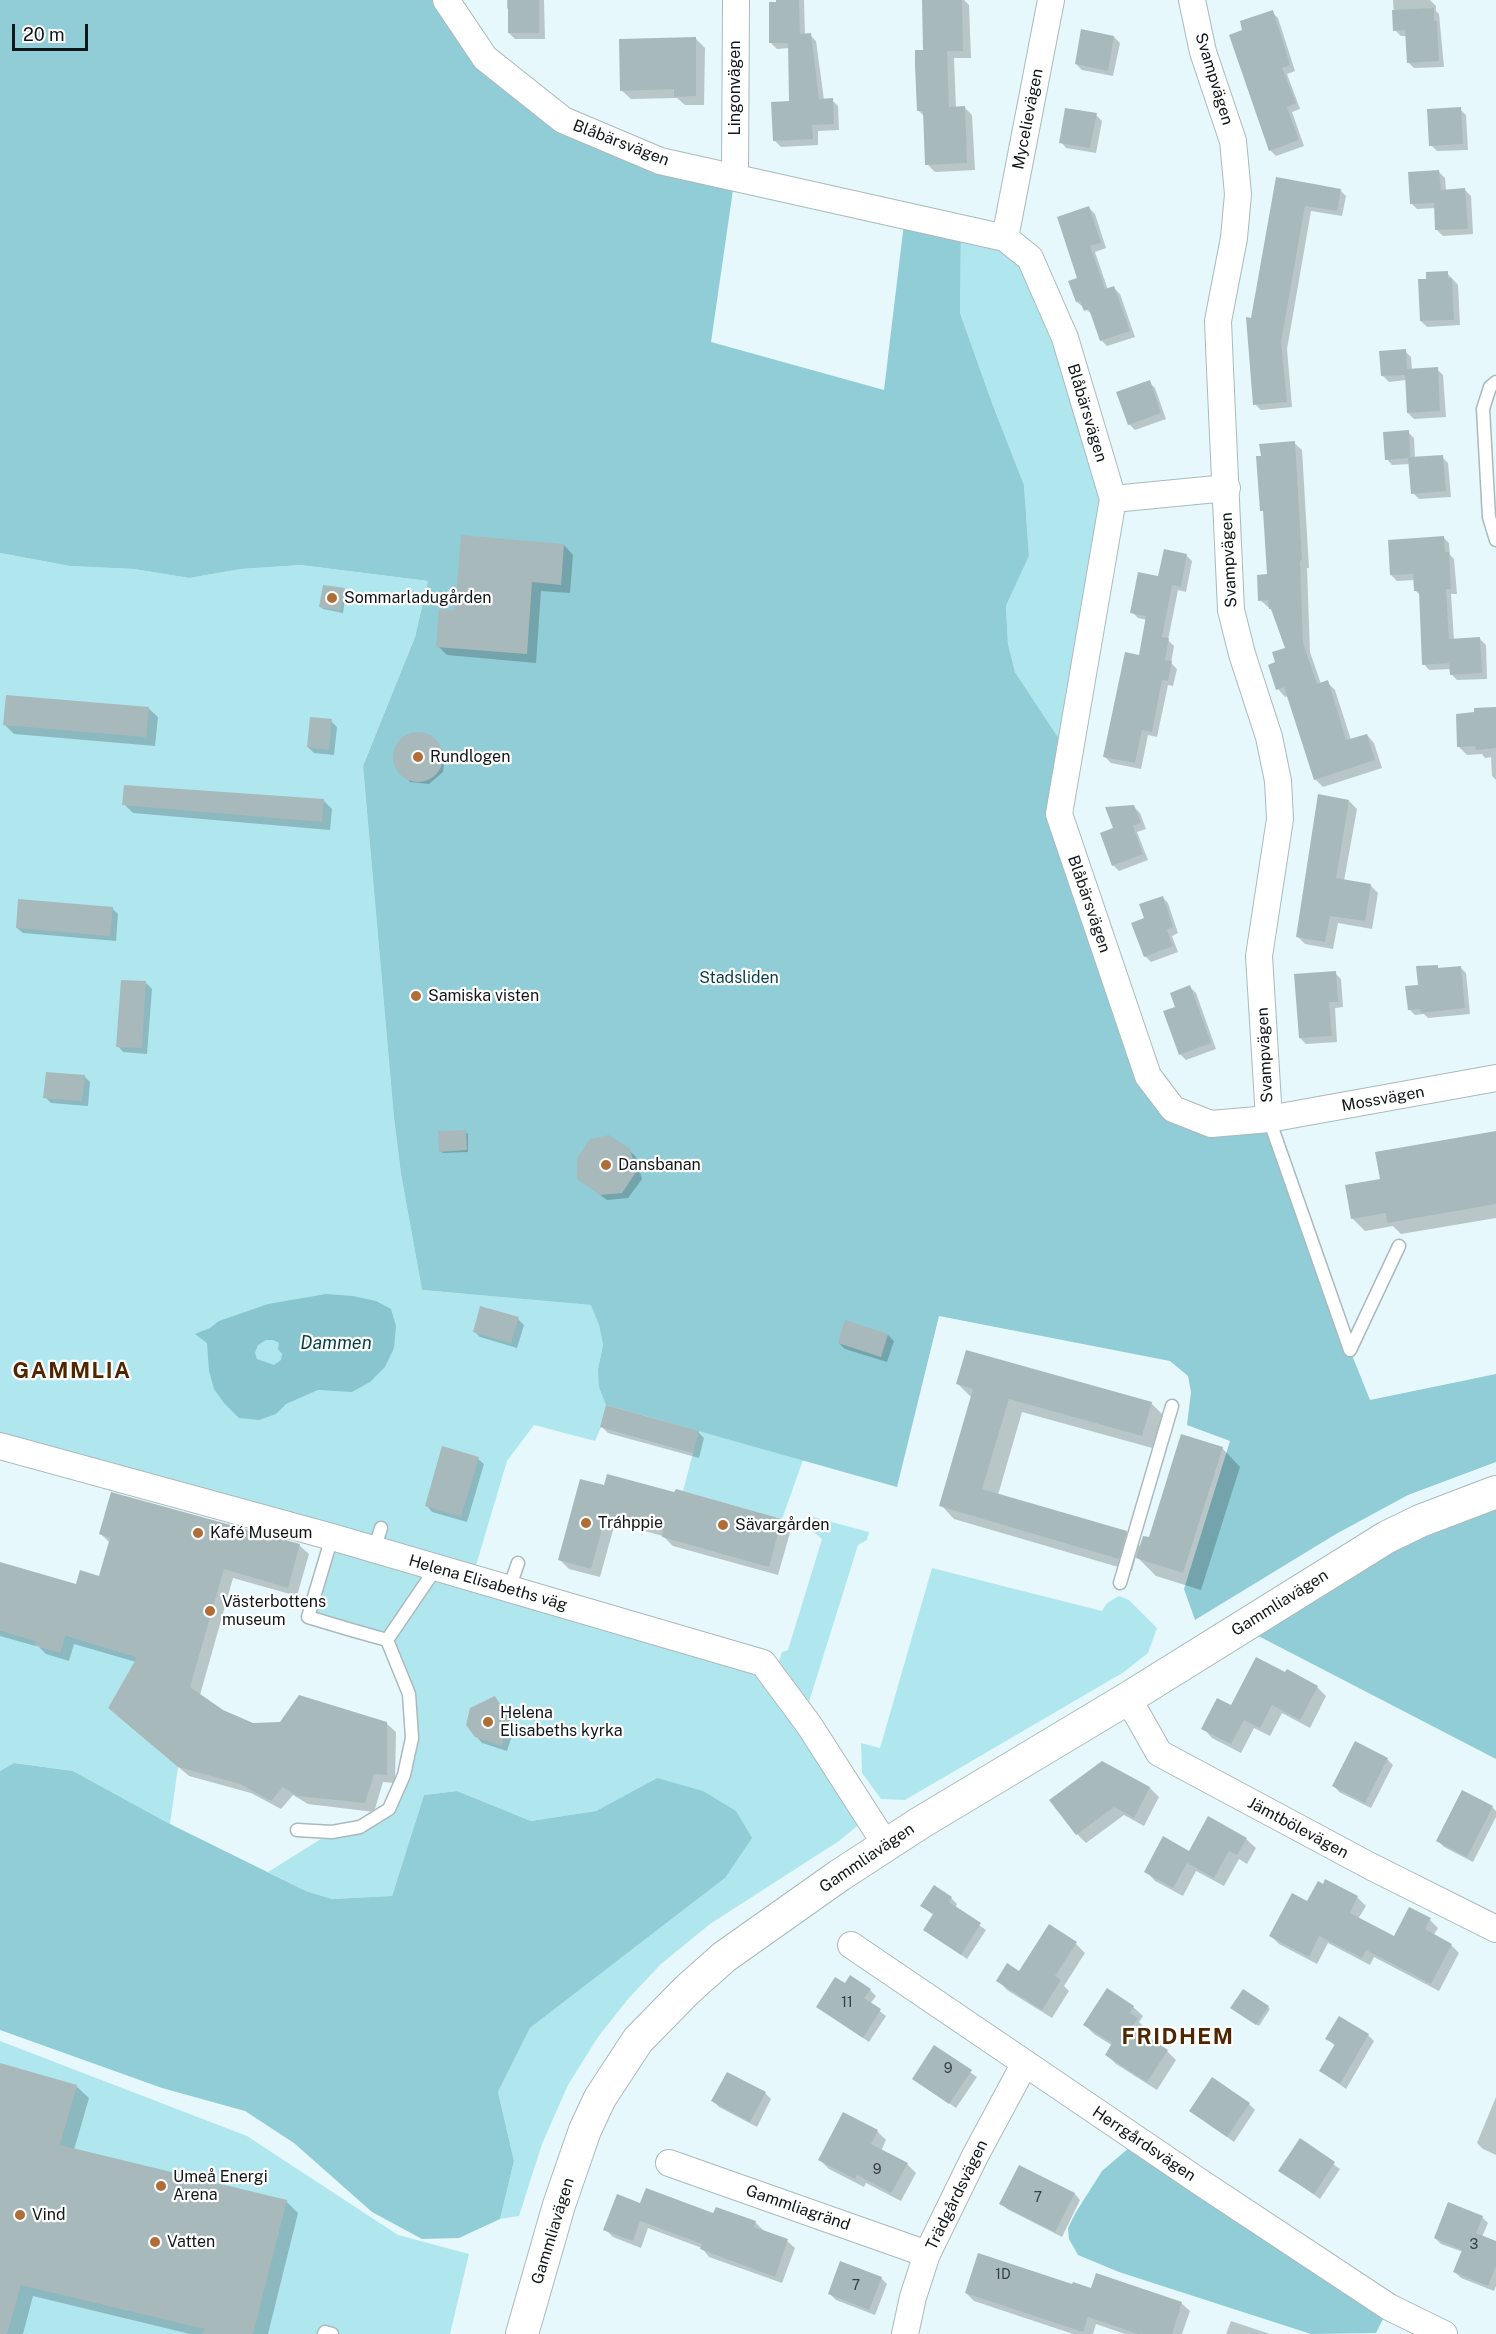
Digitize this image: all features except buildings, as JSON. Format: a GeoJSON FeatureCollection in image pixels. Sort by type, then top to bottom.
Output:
{"type":"FeatureCollection","features":[{"type":"Feature","properties":{"kind":"street","name":"Blåbärsvägen"},"geometry":{"type":"LineString","coordinates":[[446,0],[485,58],[562,120],[660,161],[1005,238],[1030,258],[1065,338],[1113,499],[1059,814],[1148,1076],[1173,1109],[1211,1124],[1269,1119]]}},
{"type":"Feature","properties":{"kind":"street","name":"Lingonvägen"},"geometry":{"type":"LineString","coordinates":[[735,177],[736,0]]}},
{"type":"Feature","properties":{"kind":"street","name":"Mycelievägen"},"geometry":{"type":"LineString","coordinates":[[1005,238],[1051,0]]}},
{"type":"Feature","properties":{"kind":"street","name":"Svampvägen"},"geometry":{"type":"LineString","coordinates":[[1192,0],[1203,52],[1233,141],[1238,194],[1234,238],[1218,321],[1231,610],[1242,654],[1269,736],[1278,781],[1280,819],[1259,956],[1269,1119]]}},
{"type":"Feature","properties":{"kind":"street"},"geometry":{"type":"LineString","coordinates":[[1113,499],[1227,488]]}},
{"type":"Feature","properties":{"kind":"street","name":"Mossvägen"},"geometry":{"type":"LineString","coordinates":[[1269,1119],[1496,1078]]}},
{"type":"Feature","properties":{"kind":"street","name":"Helena Elisabeths väg"},"geometry":{"type":"LineString","coordinates":[[0,1446],[332,1537],[378,1539],[436,1568],[763,1663],[809,1725],[886,1845]]}},
{"type":"Feature","properties":{"kind":"street","name":"Gammliavägen"},"geometry":{"type":"LineString","coordinates":[[522,2334],[560,2205],[585,2130],[600,2098],[638,2040],[687,1990],[724,1957],[886,1845],[1387,1537],[1420,1521],[1496,1492]]}},
{"type":"Feature","properties":{"kind":"street","name":"Jämtbölevägen"},"geometry":{"type":"LineString","coordinates":[[1125,1700],[1137,1714],[1159,1753],[1370,1866],[1496,1929]]}},
{"type":"Feature","properties":{"kind":"street","name":"Herrgårdsvägen"},"geometry":{"type":"LineString","coordinates":[[851,1945],[1389,2307],[1444,2334]]}},
{"type":"Feature","properties":{"kind":"street","name":"Trädgårdsvägen"},"geometry":{"type":"LineString","coordinates":[[904,2334],[927,2254],[975,2156],[1026,2063]]}},
{"type":"Feature","properties":{"kind":"street","name":"Gammliagränd"},"geometry":{"type":"LineString","coordinates":[[669,2163],[927,2254]]}},
{"type":"Feature","properties":{"kind":"lane"},"geometry":{"type":"LineString","coordinates":[[1496,382],[1490,387],[1483,409],[1489,517],[1496,540]]}},
{"type":"Feature","properties":{"kind":"lane"},"geometry":{"type":"LineString","coordinates":[[1269,1119],[1350,1350],[1399,1246]]}},
{"type":"Feature","properties":{"kind":"lane"},"geometry":{"type":"LineString","coordinates":[[1120,1583],[1172,1406]]}},
{"type":"Feature","properties":{"kind":"lane"},"geometry":{"type":"LineString","coordinates":[[332,1537],[308,1617],[387,1640]]}},
{"type":"Feature","properties":{"kind":"lane"},"geometry":{"type":"LineString","coordinates":[[509,1589],[518,1563]]}},
{"type":"Feature","properties":{"kind":"lane"},"geometry":{"type":"LineString","coordinates":[[387,1640],[436,1568]]}},
{"type":"Feature","properties":{"kind":"lane"},"geometry":{"type":"LineString","coordinates":[[297,1830],[332,1832],[360,1827],[389,1809],[404,1775],[412,1738],[409,1694],[387,1640]]}},
{"type":"Feature","properties":{"kind":"lane"},"geometry":{"type":"LineString","coordinates":[[324,2334],[325,2332],[332,2334]]}},
{"type":"Feature","properties":{"kind":"shaded area"},"geometry":{"type":"Polygon","coordinates":[[[961,228],[1030,258],[1113,499],[1069,754],[1015,672],[1008,644],[1006,606],[1029,556],[1024,485],[960,313],[961,228]]]}},
{"type":"Feature","properties":{"kind":"shaded area"},"geometry":{"type":"Polygon","coordinates":[[[0,553],[70,566],[134,569],[189,578],[241,569],[301,565],[428,581],[415,637],[363,766],[394,1118],[401,1174],[422,1290],[592,1305],[603,1345],[598,1369],[606,1405],[803,1460],[782,1519],[683,1491],[693,1453],[601,1427],[595,1441],[534,1425],[507,1461],[472,1579],[774,1676],[782,1652],[788,1650],[822,1539],[810,1529],[813,1517],[869,1532],[867,1540],[858,1545],[804,1718],[868,1817],[839,1841],[710,1924],[661,1964],[628,1999],[598,2037],[568,2085],[542,2144],[519,2216],[500,2219],[514,2161],[498,2092],[530,2028],[725,1878],[657,1778],[596,1811],[531,1821],[457,1791],[424,1795],[392,1896],[332,1899],[306,1891],[268,1872],[332,1832],[389,1809],[404,1775],[409,1694],[387,1640],[308,1617],[332,1537],[0,1446],[0,553]]]}},
{"type":"Feature","properties":{"kind":"shaded area"},"geometry":{"type":"Polygon","coordinates":[[[932,1568],[1102,1611],[1107,1603],[1119,1596],[1129,1600],[1157,1628],[1148,1653],[1124,1672],[905,1800],[881,1799],[862,1773],[861,1743],[880,1748],[932,1568]]]}},
{"type":"Feature","properties":{"kind":"shaded area"},"geometry":{"type":"Polygon","coordinates":[[[0,1630],[37,1641],[36,1646],[60,1652],[65,1635],[137,1657],[108,1708],[178,1767],[170,1824],[73,1771],[15,1763],[0,1771],[0,1630]]]}},
{"type":"Feature","properties":{"kind":"shaded area","name":"Umeå Energi Arena"},"geometry":{"type":"Polygon","coordinates":[[[0,2041],[247,2136],[398,2235],[469,2254],[450,2334],[0,2334],[0,2041]]]}},
{"type":"Feature","properties":{"kind":"green space","name":"Stadsliden"},"geometry":{"type":"Polygon","coordinates":[[[0,0],[446,0],[562,120],[735,176],[711,342],[884,390],[905,215],[961,228],[960,313],[1024,485],[1029,556],[1006,606],[1008,644],[1015,672],[1069,754],[1059,814],[1173,1109],[1269,1119],[1350,1350],[1370,1400],[1496,1374],[1496,1462],[1408,1495],[1336,1534],[1195,1620],[1184,1589],[1230,1441],[1187,1425],[1191,1392],[1188,1376],[1170,1361],[939,1316],[897,1487],[606,1405],[599,1387],[598,1369],[603,1345],[599,1325],[591,1305],[422,1290],[401,1174],[394,1118],[363,766],[415,637],[428,581],[301,565],[241,569],[189,578],[134,569],[70,566],[0,553],[0,0]]]}},
{"type":"Feature","properties":{"kind":"green space"},"geometry":{"type":"Polygon","coordinates":[[[1496,1492],[1496,1759],[1241,1627],[1496,1492]]]}},
{"type":"Feature","properties":{"kind":"green space"},"geometry":{"type":"Polygon","coordinates":[[[14,1763],[73,1771],[170,1824],[306,1891],[332,1899],[392,1896],[424,1795],[457,1791],[531,1821],[596,1811],[657,1778],[703,1791],[736,1811],[752,1838],[725,1878],[530,2028],[498,2092],[514,2161],[500,2219],[459,2238],[422,2239],[372,2212],[294,2143],[245,2111],[162,2088],[0,2030],[0,1771],[14,1763]]]}},
{"type":"Feature","properties":{"kind":"green space"},"geometry":{"type":"Polygon","coordinates":[[[1138,2140],[1389,2307],[1376,2333],[1311,2334],[1119,2272],[1078,2255],[1069,2239],[1068,2228],[1076,2212],[1102,2171],[1138,2140]]]}},
{"type":"Feature","properties":{"kind":"water","name":"Dammen"},"geometry":{"type":"Polygon","coordinates":[[[326,1294],[376,1301],[391,1309],[396,1326],[394,1348],[385,1367],[370,1382],[352,1392],[318,1390],[286,1404],[276,1414],[259,1420],[239,1418],[214,1389],[209,1371],[207,1343],[195,1334],[210,1328],[219,1321],[268,1304],[326,1294]],[[266,1340],[258,1345],[255,1353],[257,1359],[274,1365],[281,1360],[282,1354],[278,1349],[279,1343],[266,1340]]]}},
{"type":"Feature","properties":{"kind":"place","name":"Sommarladugården"},"geometry":{"type":"Point","coordinates":[332,598]}},
{"type":"Feature","properties":{"kind":"place","name":"Rundlogen"},"geometry":{"type":"Point","coordinates":[418,757]}},
{"type":"Feature","properties":{"kind":"place","name":"Samiska visten"},"geometry":{"type":"Point","coordinates":[416,996]}},
{"type":"Feature","properties":{"kind":"place","name":"Dansbanan"},"geometry":{"type":"Point","coordinates":[606,1165]}},
{"type":"Feature","properties":{"kind":"place","name":"Tráhppie"},"geometry":{"type":"Point","coordinates":[586,1523]}},
{"type":"Feature","properties":{"kind":"place","name":"Sävargården"},"geometry":{"type":"Point","coordinates":[723,1525]}},
{"type":"Feature","properties":{"kind":"place","name":"Kafé Museum"},"geometry":{"type":"Point","coordinates":[198,1533]}},
{"type":"Feature","properties":{"kind":"place","name":"Västerbottens museum"},"geometry":{"type":"Point","coordinates":[210,1611]}},
{"type":"Feature","properties":{"kind":"place","name":"Helena Elisabeths kyrka"},"geometry":{"type":"Point","coordinates":[488,1722]}},
{"type":"Feature","properties":{"kind":"place","name":"Umeå Energi Arena"},"geometry":{"type":"Point","coordinates":[161,2186]}},
{"type":"Feature","properties":{"kind":"place","name":"Vind"},"geometry":{"type":"Point","coordinates":[20,2215]}},
{"type":"Feature","properties":{"kind":"place","name":"Vatten"},"geometry":{"type":"Point","coordinates":[155,2242]}},
{"type":"Feature","properties":{"kind":"district","name":"GAMMLIA"},"geometry":{"type":"Point","coordinates":[72,1371]}},
{"type":"Feature","properties":{"kind":"district","name":"FRIDHEM"},"geometry":{"type":"Point","coordinates":[1178,2037]}}]}
